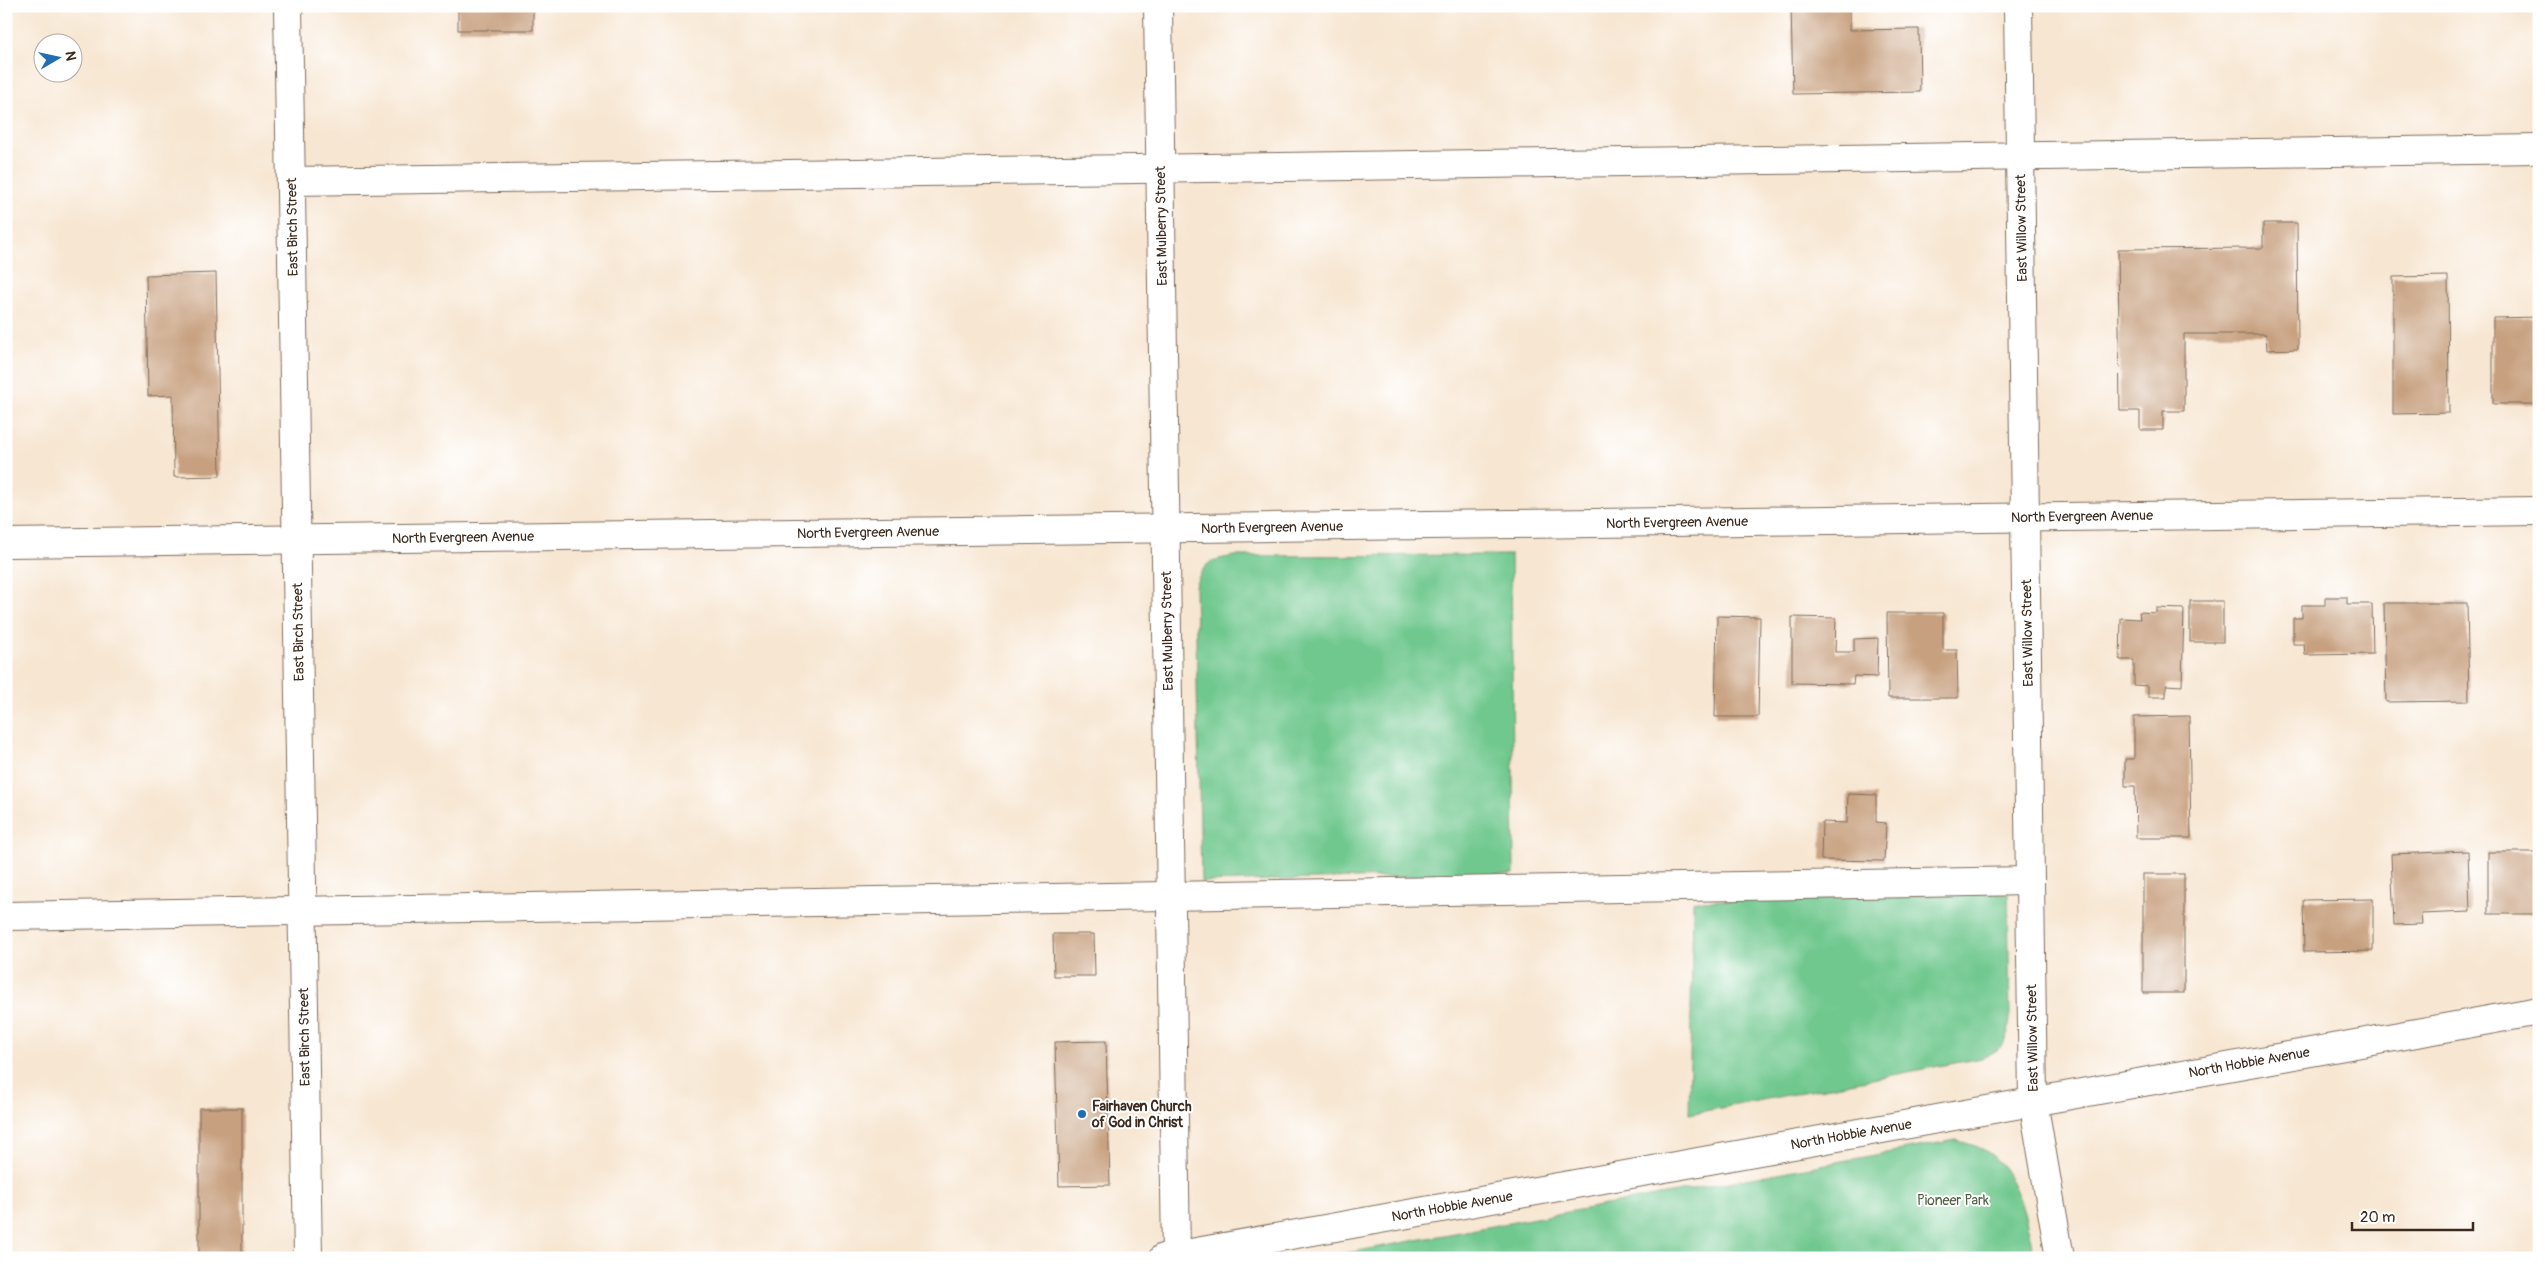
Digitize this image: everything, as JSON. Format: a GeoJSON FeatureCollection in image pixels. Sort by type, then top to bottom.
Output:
{"type":"FeatureCollection","features":[{"type":"Feature","properties":{"kind":"street","name":"East Birch Street"},"geometry":{"type":"LineString","coordinates":[[288,6],[308,1258]]}},
{"type":"Feature","properties":{"kind":"street","name":"East Mulberry Street"},"geometry":{"type":"LineString","coordinates":[[1158,6],[1171,896],[1169,1257]]}},
{"type":"Feature","properties":{"kind":"street","name":"East Willow Street"},"geometry":{"type":"LineString","coordinates":[[2018,6],[2033,1101],[2060,1258]]}},
{"type":"Feature","properties":{"kind":"street"},"geometry":{"type":"LineString","coordinates":[[291,181],[2539,149]]}},
{"type":"Feature","properties":{"kind":"street","name":"North Evergreen Avenue"},"geometry":{"type":"LineString","coordinates":[[6,543],[2539,511]]}},
{"type":"Feature","properties":{"kind":"street"},"geometry":{"type":"LineString","coordinates":[[6,916],[2030,881]]}},
{"type":"Feature","properties":{"kind":"street","name":"North Hobbie Avenue"},"geometry":{"type":"LineString","coordinates":[[1169,1257],[2539,1011]]}},
{"type":"Feature","properties":{"kind":"green space"},"geometry":{"type":"Polygon","coordinates":[[[1511,555],[1514,874],[1201,882],[1195,586],[1205,567],[1214,561],[1235,556],[1511,555]]]}},
{"type":"Feature","properties":{"kind":"green space"},"geometry":{"type":"Polygon","coordinates":[[[2008,893],[2010,1020],[2005,1040],[1995,1052],[1981,1058],[1689,1114],[1693,901],[2008,893]]]}},
{"type":"Feature","properties":{"kind":"green space","name":"Pioneer Park"},"geometry":{"type":"Polygon","coordinates":[[[1956,1140],[1982,1149],[1994,1157],[2012,1181],[2024,1213],[2034,1258],[1320,1258],[1956,1140]]]}},
{"type":"Feature","properties":{"kind":"building"},"geometry":{"type":"Polygon","coordinates":[[[458,6],[533,6],[533,30],[458,30],[458,6]]]}},
{"type":"Feature","properties":{"kind":"building"},"geometry":{"type":"Polygon","coordinates":[[[1791,6],[1850,6],[1850,30],[1919,29],[1920,92],[1793,94],[1791,6]]]}},
{"type":"Feature","properties":{"kind":"building"},"geometry":{"type":"Polygon","coordinates":[[[2263,223],[2297,223],[2298,349],[2267,350],[2266,334],[2184,334],[2184,411],[2163,411],[2163,430],[2140,430],[2140,411],[2120,411],[2118,249],[2263,248],[2263,223]]]}},
{"type":"Feature","properties":{"kind":"building"},"geometry":{"type":"Polygon","coordinates":[[[216,273],[220,476],[174,477],[173,395],[148,396],[146,275],[216,273]]]}},
{"type":"Feature","properties":{"kind":"building"},"geometry":{"type":"Polygon","coordinates":[[[2448,276],[2449,413],[2393,414],[2393,277],[2448,276]]]}},
{"type":"Feature","properties":{"kind":"building"},"geometry":{"type":"Polygon","coordinates":[[[2539,317],[2539,404],[2493,404],[2493,318],[2539,317]]]}},
{"type":"Feature","properties":{"kind":"building"},"geometry":{"type":"Polygon","coordinates":[[[2325,597],[2347,597],[2347,604],[2372,604],[2373,654],[2305,655],[2304,644],[2293,644],[2293,618],[2302,618],[2302,605],[2325,605],[2325,597]]]}},
{"type":"Feature","properties":{"kind":"building"},"geometry":{"type":"Polygon","coordinates":[[[2190,601],[2223,601],[2223,642],[2190,642],[2190,601]]]}},
{"type":"Feature","properties":{"kind":"building"},"geometry":{"type":"Polygon","coordinates":[[[2384,603],[2467,603],[2469,701],[2386,702],[2384,603]]]}},
{"type":"Feature","properties":{"kind":"building"},"geometry":{"type":"Polygon","coordinates":[[[2156,608],[2184,609],[2182,686],[2166,685],[2166,697],[2148,697],[2148,686],[2134,685],[2134,660],[2120,660],[2121,618],[2140,619],[2139,612],[2156,613],[2156,608]]]}},
{"type":"Feature","properties":{"kind":"building"},"geometry":{"type":"Polygon","coordinates":[[[1887,613],[1943,613],[1943,650],[1957,650],[1958,698],[1888,698],[1887,613]]]}},
{"type":"Feature","properties":{"kind":"building"},"geometry":{"type":"Polygon","coordinates":[[[1717,616],[1760,617],[1758,717],[1715,717],[1717,616]]]}},
{"type":"Feature","properties":{"kind":"building"},"geometry":{"type":"Polygon","coordinates":[[[1792,617],[1836,618],[1835,652],[1854,652],[1854,639],[1878,638],[1877,677],[1854,676],[1853,684],[1792,683],[1792,617]]]}},
{"type":"Feature","properties":{"kind":"building"},"geometry":{"type":"Polygon","coordinates":[[[2189,716],[2191,838],[2136,838],[2135,786],[2125,786],[2125,759],[2134,759],[2134,717],[2189,716]]]}},
{"type":"Feature","properties":{"kind":"building"},"geometry":{"type":"Polygon","coordinates":[[[1848,794],[1876,795],[1876,822],[1886,823],[1884,861],[1821,860],[1822,822],[1847,823],[1848,794]]]}},
{"type":"Feature","properties":{"kind":"building"},"geometry":{"type":"Polygon","coordinates":[[[2468,851],[2470,912],[2421,914],[2422,924],[2394,925],[2391,854],[2468,851]]]}},
{"type":"Feature","properties":{"kind":"building"},"geometry":{"type":"Polygon","coordinates":[[[2488,852],[2539,852],[2539,914],[2488,914],[2488,852]]]}},
{"type":"Feature","properties":{"kind":"building"},"geometry":{"type":"Polygon","coordinates":[[[2143,874],[2184,874],[2184,993],[2143,993],[2143,874]]]}},
{"type":"Feature","properties":{"kind":"building"},"geometry":{"type":"Polygon","coordinates":[[[2373,899],[2373,951],[2304,952],[2303,900],[2373,899]]]}},
{"type":"Feature","properties":{"kind":"building"},"geometry":{"type":"Polygon","coordinates":[[[1053,934],[1094,934],[1095,976],[1054,976],[1053,934]]]}},
{"type":"Feature","properties":{"kind":"building","name":"Fairhaven Church of God in Christ"},"geometry":{"type":"Polygon","coordinates":[[[1106,1041],[1110,1185],[1059,1186],[1055,1042],[1106,1041]]]}},
{"type":"Feature","properties":{"kind":"building"},"geometry":{"type":"Polygon","coordinates":[[[199,1108],[242,1108],[242,1258],[199,1258],[199,1108]]]}},
{"type":"Feature","properties":{"kind":"place","name":"Fairhaven Church of God in Christ"},"geometry":{"type":"Point","coordinates":[1082,1114]}}]}
